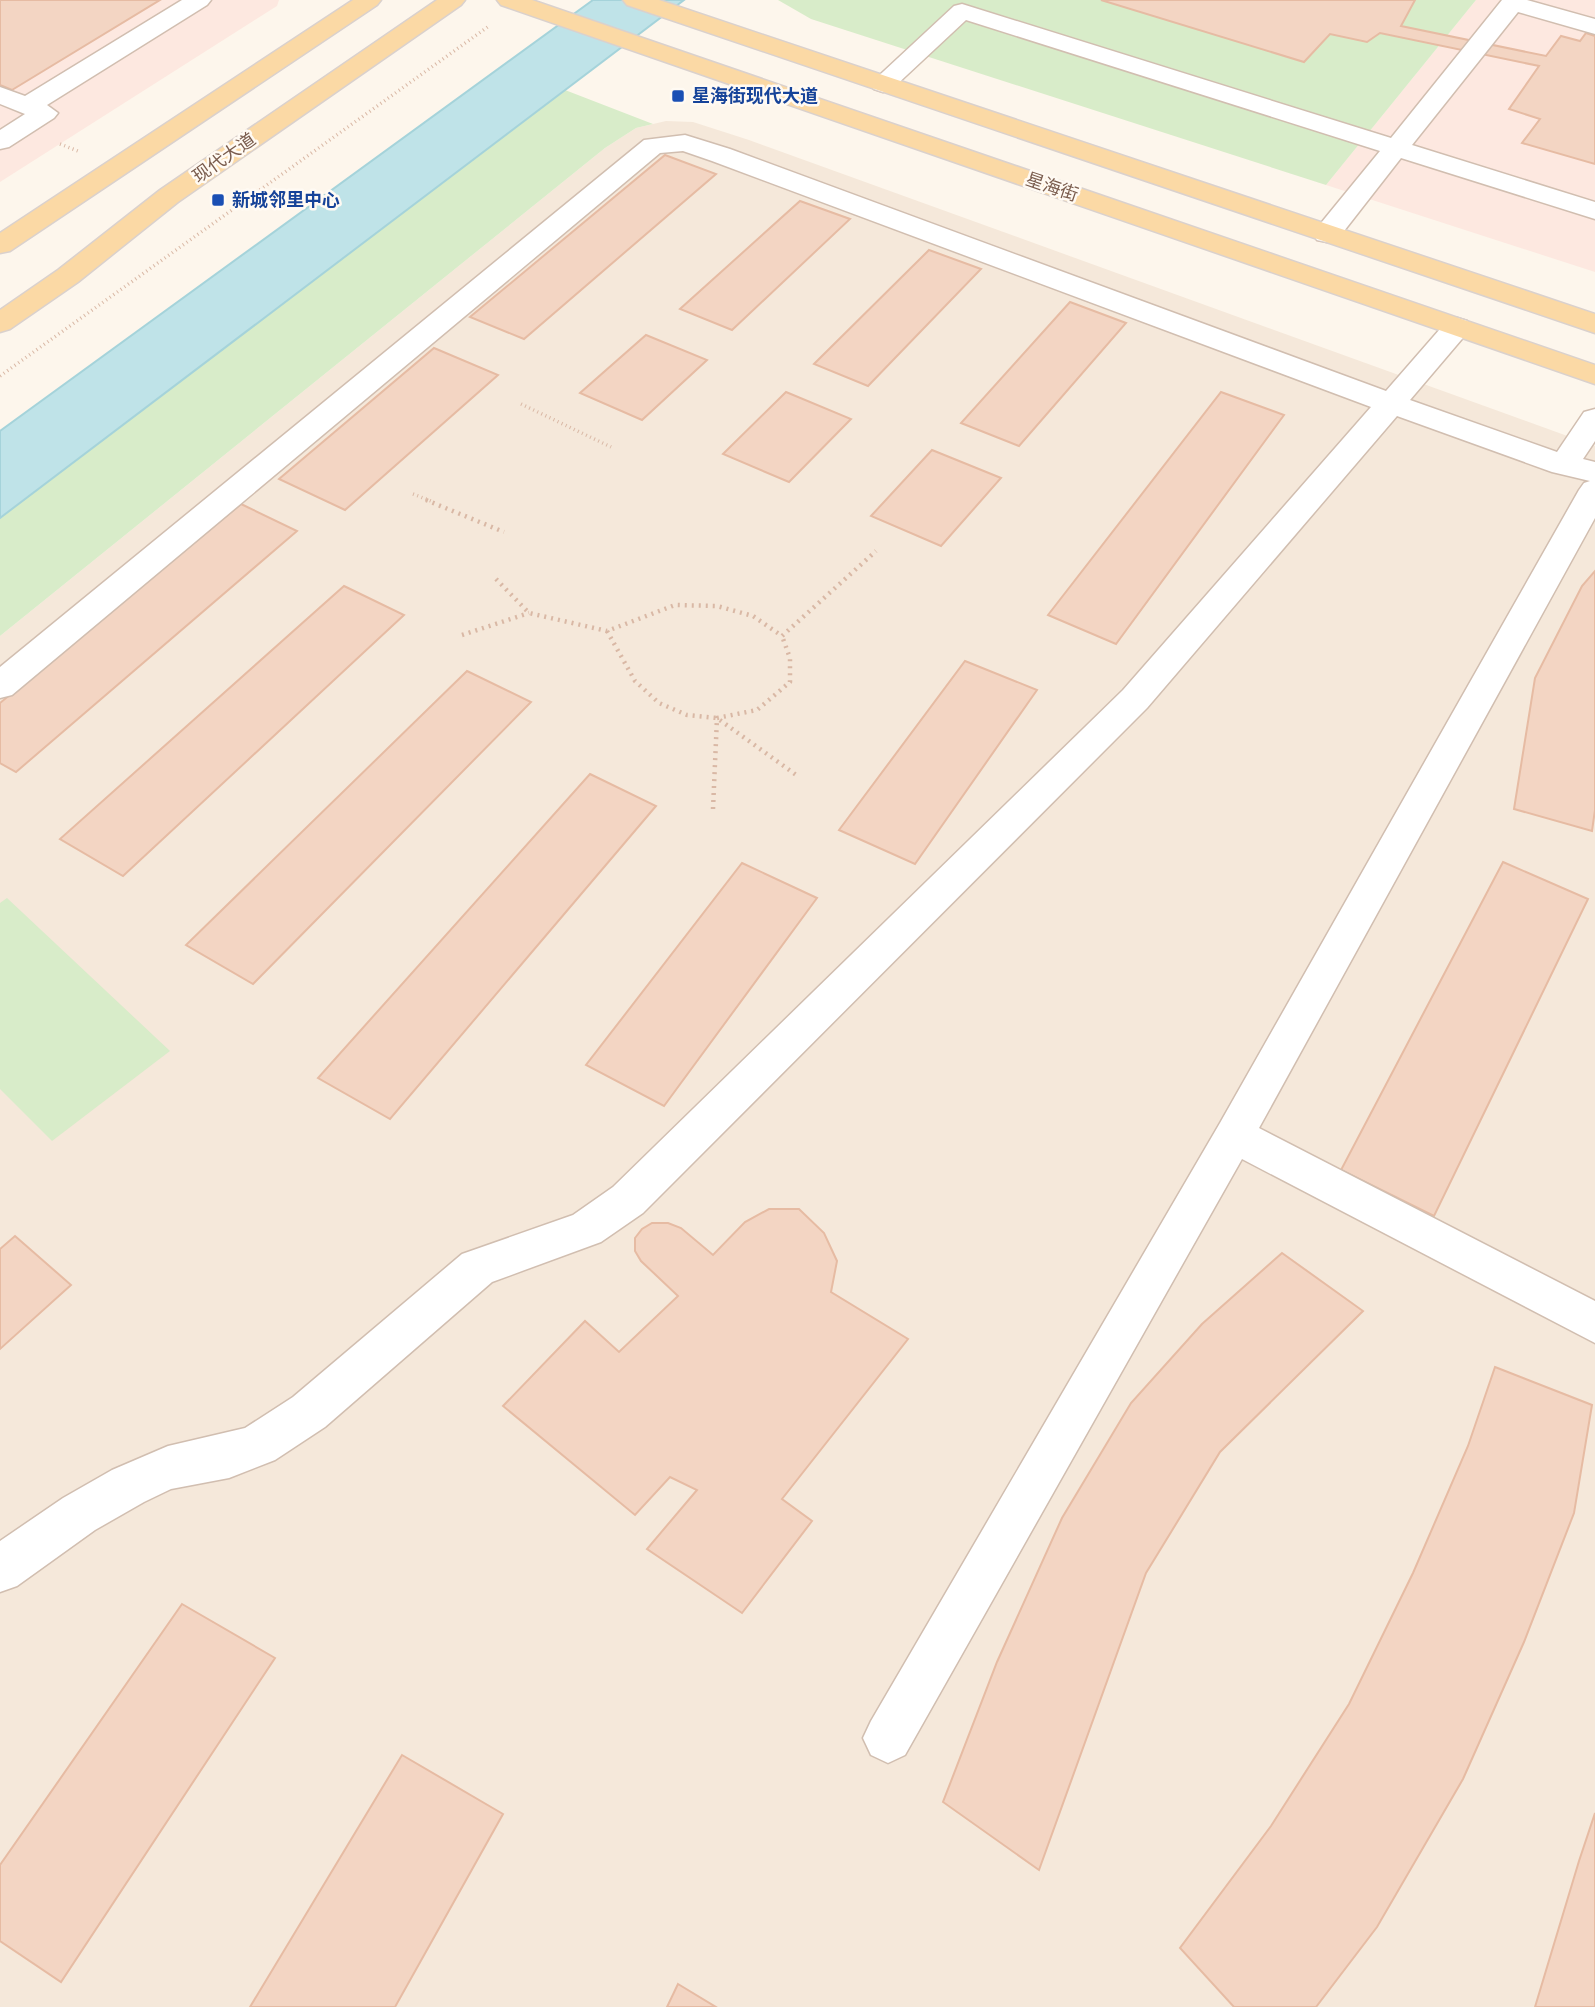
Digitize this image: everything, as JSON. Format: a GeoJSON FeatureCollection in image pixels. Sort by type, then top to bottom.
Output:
{"type":"FeatureCollection","features":[{"type":"Feature","properties":{"kind":"main road"},"geometry":{"type":"LineString","coordinates":[[0,245],[369,0]]}},
{"type":"Feature","properties":{"kind":"main road","name":"现代大道"},"geometry":{"type":"LineString","coordinates":[[0,323],[68,276],[169,196],[453,0]]}},
{"type":"Feature","properties":{"kind":"main road"},"geometry":{"type":"LineString","coordinates":[[635,0],[1595,324]]}},
{"type":"Feature","properties":{"kind":"main road","name":"星海街"},"geometry":{"type":"LineString","coordinates":[[515,2],[1595,375]]}},
{"type":"Feature","properties":{"kind":"street"},"geometry":{"type":"LineString","coordinates":[[27,106],[199,0]]}},
{"type":"Feature","properties":{"kind":"street"},"geometry":{"type":"LineString","coordinates":[[1327,234],[1514,2],[1595,27]]}},
{"type":"Feature","properties":{"kind":"street"},"geometry":{"type":"LineString","coordinates":[[883,84],[962,11],[1595,211]]}},
{"type":"Feature","properties":{"kind":"street"},"geometry":{"type":"LineString","coordinates":[[0,95],[45,113],[0,141]]}},
{"type":"Feature","properties":{"kind":"street"},"geometry":{"type":"LineString","coordinates":[[0,686],[653,146],[685,143],[720,155],[1390,403],[1563,465],[1595,472]]}},
{"type":"Feature","properties":{"kind":"street"},"geometry":{"type":"LineString","coordinates":[[0,1569],[79,1514],[128,1486],[168,1468],[229,1456],[259,1445],[309,1412],[477,1268],[598,1223],[628,1200],[1135,699],[1457,327]]}},
{"type":"Feature","properties":{"kind":"street"},"geometry":{"type":"LineString","coordinates":[[1563,465],[1595,419]]}},
{"type":"Feature","properties":{"kind":"street"},"geometry":{"type":"LineString","coordinates":[[888,1738],[1234,1135],[1595,490]]}},
{"type":"Feature","properties":{"kind":"street"},"geometry":{"type":"LineString","coordinates":[[1234,1135],[1595,1323]]}},
{"type":"Feature","properties":{"kind":"path"},"geometry":{"type":"LineString","coordinates":[[0,376],[515,2]]}},
{"type":"Feature","properties":{"kind":"path"},"geometry":{"type":"LineString","coordinates":[[521,404],[611,447]]}},
{"type":"Feature","properties":{"kind":"path"},"geometry":{"type":"LineString","coordinates":[[413,494],[505,532]]}},
{"type":"Feature","properties":{"kind":"path"},"geometry":{"type":"LineString","coordinates":[[782,636],[876,551]]}},
{"type":"Feature","properties":{"kind":"path"},"geometry":{"type":"LineString","coordinates":[[495,579],[530,613]]}},
{"type":"Feature","properties":{"kind":"path"},"geometry":{"type":"LineString","coordinates":[[461,635],[530,613],[607,631],[675,605],[717,606],[753,616],[782,636],[790,658],[790,682],[757,710],[717,718],[687,715],[659,703],[635,681],[607,631]]}},
{"type":"Feature","properties":{"kind":"path"},"geometry":{"type":"LineString","coordinates":[[717,718],[799,777]]}},
{"type":"Feature","properties":{"kind":"path"},"geometry":{"type":"LineString","coordinates":[[713,809],[717,718]]}},
{"type":"Feature","properties":{"kind":"shaded area"},"geometry":{"type":"Polygon","coordinates":[[[0,0],[279,0],[277,6],[0,182],[0,0]]]}},
{"type":"Feature","properties":{"kind":"shaded area"},"geometry":{"type":"Polygon","coordinates":[[[1476,0],[1595,0],[1595,272],[1326,185],[1476,0]]]}},
{"type":"Feature","properties":{"kind":"shaded area"},"geometry":{"type":"Polygon","coordinates":[[[666,121],[693,122],[749,140],[1595,446],[1595,2007],[0,2007],[0,636],[605,148],[636,128],[666,121]]]}},
{"type":"Feature","properties":{"kind":"green space"},"geometry":{"type":"Polygon","coordinates":[[[778,0],[1476,0],[1326,185],[811,19],[778,0]]]}},
{"type":"Feature","properties":{"kind":"green space"},"geometry":{"type":"Polygon","coordinates":[[[565,90],[653,124],[636,128],[605,148],[0,636],[0,518],[565,90]]]}},
{"type":"Feature","properties":{"kind":"green space"},"geometry":{"type":"Polygon","coordinates":[[[7,898],[170,1051],[52,1141],[0,1089],[0,903],[7,898]]]}},
{"type":"Feature","properties":{"kind":"water"},"geometry":{"type":"Polygon","coordinates":[[[593,0],[684,0],[0,518],[0,431],[593,0]]]}},
{"type":"Feature","properties":{"kind":"building"},"geometry":{"type":"Polygon","coordinates":[[[0,0],[160,0],[12,90],[0,85],[0,0]]]}},
{"type":"Feature","properties":{"kind":"building"},"geometry":{"type":"Polygon","coordinates":[[[1101,0],[1415,0],[1401,26],[1546,56],[1561,36],[1580,41],[1586,33],[1595,36],[1595,164],[1522,143],[1540,119],[1509,109],[1539,66],[1380,33],[1367,42],[1330,34],[1304,62],[1101,0]]]}},
{"type":"Feature","properties":{"kind":"building"},"geometry":{"type":"Polygon","coordinates":[[[665,155],[716,174],[524,339],[470,317],[665,155]]]}},
{"type":"Feature","properties":{"kind":"building"},"geometry":{"type":"Polygon","coordinates":[[[800,201],[850,219],[732,330],[680,309],[800,201]]]}},
{"type":"Feature","properties":{"kind":"building"},"geometry":{"type":"Polygon","coordinates":[[[929,250],[981,269],[868,386],[814,364],[929,250]]]}},
{"type":"Feature","properties":{"kind":"building"},"geometry":{"type":"Polygon","coordinates":[[[1070,302],[1126,323],[1019,446],[961,423],[1070,302]]]}},
{"type":"Feature","properties":{"kind":"building"},"geometry":{"type":"Polygon","coordinates":[[[646,335],[707,360],[642,420],[580,393],[646,335]]]}},
{"type":"Feature","properties":{"kind":"building"},"geometry":{"type":"Polygon","coordinates":[[[434,348],[498,375],[345,510],[279,479],[434,348]]]}},
{"type":"Feature","properties":{"kind":"building"},"geometry":{"type":"Polygon","coordinates":[[[786,392],[851,419],[789,482],[723,454],[786,392]]]}},
{"type":"Feature","properties":{"kind":"building"},"geometry":{"type":"Polygon","coordinates":[[[1221,392],[1284,415],[1116,644],[1048,615],[1221,392]]]}},
{"type":"Feature","properties":{"kind":"building"},"geometry":{"type":"Polygon","coordinates":[[[932,450],[1001,478],[941,546],[871,516],[932,450]]]}},
{"type":"Feature","properties":{"kind":"building"},"geometry":{"type":"Polygon","coordinates":[[[241,504],[297,531],[16,772],[0,763],[0,703],[241,504]]]}},
{"type":"Feature","properties":{"kind":"building"},"geometry":{"type":"Polygon","coordinates":[[[1595,571],[1595,810],[1592,831],[1514,809],[1535,678],[1582,586],[1595,571]]]}},
{"type":"Feature","properties":{"kind":"building"},"geometry":{"type":"Polygon","coordinates":[[[344,586],[404,615],[123,876],[60,839],[344,586]]]}},
{"type":"Feature","properties":{"kind":"building"},"geometry":{"type":"Polygon","coordinates":[[[965,661],[1037,690],[915,864],[839,830],[965,661]]]}},
{"type":"Feature","properties":{"kind":"building"},"geometry":{"type":"Polygon","coordinates":[[[467,671],[531,702],[253,984],[186,945],[467,671]]]}},
{"type":"Feature","properties":{"kind":"building"},"geometry":{"type":"Polygon","coordinates":[[[590,774],[656,806],[390,1119],[318,1078],[590,774]]]}},
{"type":"Feature","properties":{"kind":"building"},"geometry":{"type":"Polygon","coordinates":[[[1503,862],[1588,899],[1434,1216],[1341,1170],[1503,862]]]}},
{"type":"Feature","properties":{"kind":"building"},"geometry":{"type":"Polygon","coordinates":[[[742,863],[817,898],[664,1106],[586,1065],[742,863]]]}},
{"type":"Feature","properties":{"kind":"building"},"geometry":{"type":"Polygon","coordinates":[[[769,1209],[799,1209],[824,1233],[837,1261],[831,1292],[908,1339],[782,1499],[812,1521],[742,1613],[647,1549],[697,1490],[670,1477],[635,1515],[503,1406],[585,1321],[619,1352],[678,1296],[641,1261],[635,1251],[635,1238],[642,1229],[652,1223],[668,1223],[681,1228],[713,1255],[745,1222],[769,1209]]]}},
{"type":"Feature","properties":{"kind":"building"},"geometry":{"type":"Polygon","coordinates":[[[15,1236],[71,1285],[0,1349],[0,1249],[15,1236]]]}},
{"type":"Feature","properties":{"kind":"building"},"geometry":{"type":"Polygon","coordinates":[[[1282,1253],[1363,1311],[1220,1452],[1146,1573],[1039,1870],[943,1802],[997,1662],[1062,1518],[1131,1403],[1202,1324],[1282,1253]]]}},
{"type":"Feature","properties":{"kind":"building"},"geometry":{"type":"Polygon","coordinates":[[[1495,1367],[1592,1405],[1574,1513],[1524,1642],[1463,1779],[1377,1927],[1316,2007],[1234,2007],[1180,1948],[1271,1826],[1349,1704],[1413,1573],[1468,1446],[1495,1367]]]}},
{"type":"Feature","properties":{"kind":"building"},"geometry":{"type":"Polygon","coordinates":[[[182,1604],[275,1658],[61,1982],[0,1941],[0,1865],[182,1604]]]}},
{"type":"Feature","properties":{"kind":"building"},"geometry":{"type":"Polygon","coordinates":[[[402,1755],[503,1814],[395,2007],[250,2007],[402,1755]]]}},
{"type":"Feature","properties":{"kind":"building"},"geometry":{"type":"Polygon","coordinates":[[[1595,1813],[1595,2007],[1535,2007],[1579,1861],[1595,1813]]]}},
{"type":"Feature","properties":{"kind":"building"},"geometry":{"type":"Polygon","coordinates":[[[678,1984],[716,2007],[667,2007],[678,1984]]]}},
{"type":"Feature","properties":{"kind":"place","name":"星海街现代大道"},"geometry":{"type":"Point","coordinates":[678,96]}},
{"type":"Feature","properties":{"kind":"place","name":"新城邻里中心"},"geometry":{"type":"Point","coordinates":[218,200]}}]}
